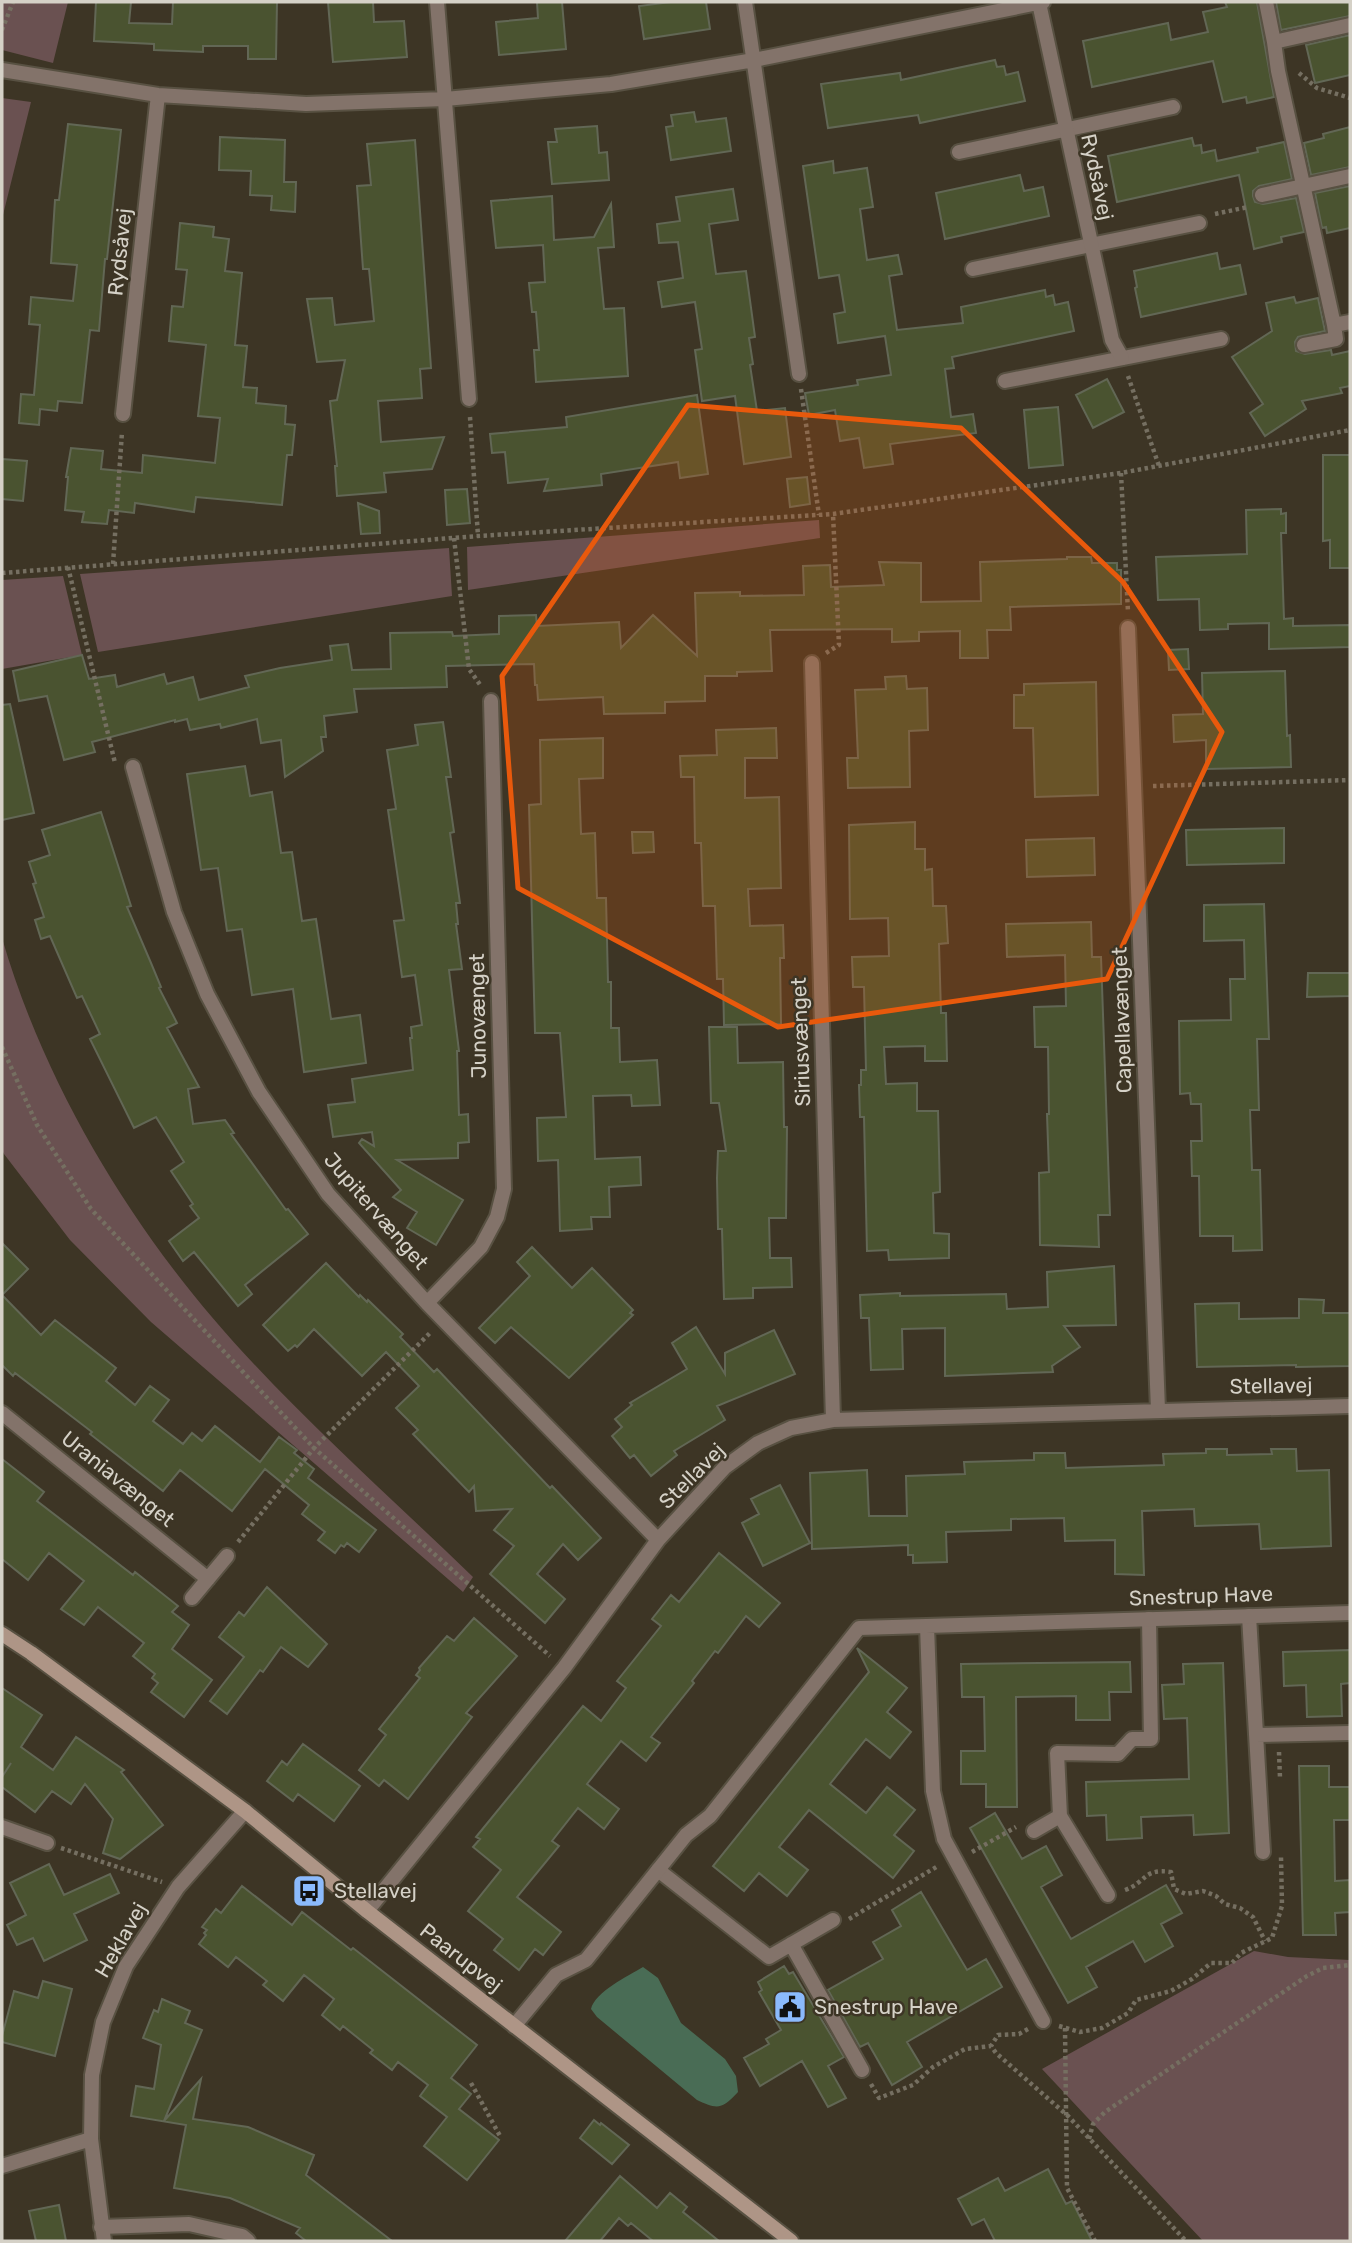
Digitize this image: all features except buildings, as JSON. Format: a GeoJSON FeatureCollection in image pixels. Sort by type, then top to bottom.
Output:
{"type":"FeatureCollection","features":[{"type":"Feature","properties":{"kind":"street"},"geometry":{"type":"LineString","coordinates":[[437,2],[469,399]]}},
{"type":"Feature","properties":{"kind":"street"},"geometry":{"type":"LineString","coordinates":[[745,2],[799,374]]}},
{"type":"Feature","properties":{"kind":"street","name":"Rydsåvej"},"geometry":{"type":"LineString","coordinates":[[2,70],[158,95],[306,104],[445,99],[611,85],[754,60],[1040,2],[1112,340],[1122,358]]}},
{"type":"Feature","properties":{"kind":"street"},"geometry":{"type":"LineString","coordinates":[[1266,2],[1278,71],[1336,339],[1304,345]]}},
{"type":"Feature","properties":{"kind":"street"},"geometry":{"type":"LineString","coordinates":[[1274,42],[1350,25]]}},
{"type":"Feature","properties":{"kind":"street","name":"Rydsåvej"},"geometry":{"type":"LineString","coordinates":[[123,414],[158,95]]}},
{"type":"Feature","properties":{"kind":"street"},"geometry":{"type":"LineString","coordinates":[[959,152],[1173,107]]}},
{"type":"Feature","properties":{"kind":"street"},"geometry":{"type":"LineString","coordinates":[[1262,195],[1350,176]]}},
{"type":"Feature","properties":{"kind":"street"},"geometry":{"type":"LineString","coordinates":[[973,268],[1199,223]]}},
{"type":"Feature","properties":{"kind":"street"},"geometry":{"type":"LineString","coordinates":[[1334,325],[1350,322]]}},
{"type":"Feature","properties":{"kind":"street"},"geometry":{"type":"LineString","coordinates":[[1005,381],[1221,339]]}},
{"type":"Feature","properties":{"kind":"street","name":"Capellavænget"},"geometry":{"type":"LineString","coordinates":[[1128,628],[1158,1410]]}},
{"type":"Feature","properties":{"kind":"street","name":"Siriusvænget"},"geometry":{"type":"LineString","coordinates":[[811,663],[833,1420]]}},
{"type":"Feature","properties":{"kind":"street","name":"Junovænget"},"geometry":{"type":"LineString","coordinates":[[428,1303],[481,1247],[497,1217],[504,1189],[491,701]]}},
{"type":"Feature","properties":{"kind":"street","name":"Jupitervænget"},"geometry":{"type":"LineString","coordinates":[[133,767],[174,912],[206,994],[258,1092],[328,1194],[444,1320],[658,1540]]}},
{"type":"Feature","properties":{"kind":"street","name":"Stellavej"},"geometry":{"type":"LineString","coordinates":[[366,1911],[564,1668],[658,1540],[725,1467],[758,1443],[791,1428],[833,1420],[1350,1406]]}},
{"type":"Feature","properties":{"kind":"street","name":"Uraniavænget"},"geometry":{"type":"LineString","coordinates":[[2,1413],[208,1579]]}},
{"type":"Feature","properties":{"kind":"street"},"geometry":{"type":"LineString","coordinates":[[192,1598],[227,1556]]}},
{"type":"Feature","properties":{"kind":"street","name":"Snestrup Have"},"geometry":{"type":"LineString","coordinates":[[514,2026],[556,1975],[586,1960],[687,1835],[710,1816],[859,1628],[1350,1613]]}},
{"type":"Feature","properties":{"kind":"street"},"geometry":{"type":"LineString","coordinates":[[1249,1616],[1263,1852]]}},
{"type":"Feature","properties":{"kind":"street"},"geometry":{"type":"LineString","coordinates":[[1108,1895],[1060,1816],[1057,1753],[1118,1754],[1132,1739],[1151,1739],[1149,1619]]}},
{"type":"Feature","properties":{"kind":"street"},"geometry":{"type":"LineString","coordinates":[[927,1626],[933,1791],[944,1839],[1043,2021]]}},
{"type":"Feature","properties":{"kind":"street","name":"Paarupvej"},"geometry":{"type":"LineString","coordinates":[[2,1634],[245,1811],[366,1911],[791,2241]]}},
{"type":"Feature","properties":{"kind":"street"},"geometry":{"type":"LineString","coordinates":[[1256,1735],[1350,1733]]}},
{"type":"Feature","properties":{"kind":"street","name":"Heklavej"},"geometry":{"type":"LineString","coordinates":[[103,2234],[91,2139],[92,2075],[103,2022],[126,1966],[178,1887],[245,1811]]}},
{"type":"Feature","properties":{"kind":"street"},"geometry":{"type":"LineString","coordinates":[[1034,1831],[1060,1816]]}},
{"type":"Feature","properties":{"kind":"street"},"geometry":{"type":"LineString","coordinates":[[2,1827],[47,1843]]}},
{"type":"Feature","properties":{"kind":"street"},"geometry":{"type":"LineString","coordinates":[[658,1870],[768,1957],[832,1920]]}},
{"type":"Feature","properties":{"kind":"street"},"geometry":{"type":"LineString","coordinates":[[791,1944],[862,2070]]}},
{"type":"Feature","properties":{"kind":"street"},"geometry":{"type":"LineString","coordinates":[[2,2166],[91,2139]]}},
{"type":"Feature","properties":{"kind":"street"},"geometry":{"type":"LineString","coordinates":[[103,2234],[189,2224],[242,2236],[248,2241]]}},
{"type":"Feature","properties":{"kind":"path"},"geometry":{"type":"LineString","coordinates":[[2,30],[13,2]]}},
{"type":"Feature","properties":{"kind":"path"},"geometry":{"type":"LineString","coordinates":[[1278,71],[1295,66],[1298,72],[1317,88],[1350,98]]}},
{"type":"Feature","properties":{"kind":"path"},"geometry":{"type":"LineString","coordinates":[[1199,223],[1198,218],[1265,203],[1262,195]]}},
{"type":"Feature","properties":{"kind":"path"},"geometry":{"type":"LineString","coordinates":[[1122,358],[1159,466]]}},
{"type":"Feature","properties":{"kind":"path"},"geometry":{"type":"LineString","coordinates":[[799,374],[818,514]]}},
{"type":"Feature","properties":{"kind":"path"},"geometry":{"type":"LineString","coordinates":[[469,399],[478,536]]}},
{"type":"Feature","properties":{"kind":"path"},"geometry":{"type":"LineString","coordinates":[[113,564],[123,414]]}},
{"type":"Feature","properties":{"kind":"path"},"geometry":{"type":"LineString","coordinates":[[2,573],[478,536],[833,514],[1121,473],[1350,430]]}},
{"type":"Feature","properties":{"kind":"path"},"geometry":{"type":"LineString","coordinates":[[1121,473],[1128,628]]}},
{"type":"Feature","properties":{"kind":"path"},"geometry":{"type":"LineString","coordinates":[[811,663],[839,645],[833,514]]}},
{"type":"Feature","properties":{"kind":"path"},"geometry":{"type":"LineString","coordinates":[[454,538],[469,669],[491,701]]}},
{"type":"Feature","properties":{"kind":"path"},"geometry":{"type":"LineString","coordinates":[[68,567],[114,763],[133,767]]}},
{"type":"Feature","properties":{"kind":"path"},"geometry":{"type":"LineString","coordinates":[[1135,786],[1350,780]]}},
{"type":"Feature","properties":{"kind":"path"},"geometry":{"type":"LineString","coordinates":[[2,1047],[37,1125],[91,1209],[314,1448],[564,1668]]}},
{"type":"Feature","properties":{"kind":"path"},"geometry":{"type":"LineString","coordinates":[[227,1556],[314,1448],[444,1320]]}},
{"type":"Feature","properties":{"kind":"path"},"geometry":{"type":"LineString","coordinates":[[1279,1736],[1280,1788]]}},
{"type":"Feature","properties":{"kind":"path"},"geometry":{"type":"LineString","coordinates":[[832,1920],[846,1920],[943,1863],[969,1854],[1023,1823],[1034,1831]]}},
{"type":"Feature","properties":{"kind":"path"},"geometry":{"type":"LineString","coordinates":[[47,1843],[178,1887]]}},
{"type":"Feature","properties":{"kind":"path"},"geometry":{"type":"LineString","coordinates":[[862,2070],[879,2098],[913,2085],[933,2067],[965,2049],[991,2046],[999,2035],[1019,2034],[1043,2021],[1080,2032],[1102,2028],[1128,2013],[1136,2000],[1171,1992],[1211,1963],[1232,1963],[1241,1953],[1272,1938],[1275,1933],[1282,1906],[1281,1854]]}},
{"type":"Feature","properties":{"kind":"path"},"geometry":{"type":"LineString","coordinates":[[1108,1895],[1130,1888],[1148,1873],[1159,1870],[1171,1872],[1174,1889],[1186,1894],[1203,1891],[1253,1917],[1265,1941]]}},
{"type":"Feature","properties":{"kind":"path"},"geometry":{"type":"LineString","coordinates":[[1089,2139],[1093,2124],[1104,2112],[1296,1984],[1323,1968],[1350,1965]]}},
{"type":"Feature","properties":{"kind":"path"},"geometry":{"type":"LineString","coordinates":[[1065,2028],[1068,2188],[1095,2241]]}},
{"type":"Feature","properties":{"kind":"path"},"geometry":{"type":"LineString","coordinates":[[991,2046],[1068,2116],[1186,2241]]}},
{"type":"Feature","properties":{"kind":"path"},"geometry":{"type":"LineString","coordinates":[[471,2083],[500,2136]]}},
{"type":"Feature","properties":{"kind":"highlighted area"},"geometry":{"type":"Polygon","coordinates":[[[688,405],[961,428],[1123,582],[1222,732],[1107,979],[778,1027],[518,888],[502,676],[688,405]]]}},
{"type":"Feature","properties":{"kind":"shaded area"},"geometry":{"type":"Polygon","coordinates":[[[2,2],[68,2],[53,63],[2,50],[2,2]]]}},
{"type":"Feature","properties":{"kind":"shaded area"},"geometry":{"type":"Polygon","coordinates":[[[2,98],[31,102],[2,219],[2,98]]]}},
{"type":"Feature","properties":{"kind":"shaded area"},"geometry":{"type":"Polygon","coordinates":[[[819,520],[820,538],[468,590],[467,547],[819,520]]]}},
{"type":"Feature","properties":{"kind":"shaded area"},"geometry":{"type":"Polygon","coordinates":[[[449,548],[452,596],[98,652],[80,574],[449,548]]]}},
{"type":"Feature","properties":{"kind":"shaded area"},"geometry":{"type":"Polygon","coordinates":[[[63,576],[82,655],[2,669],[2,580],[63,576]]]}},
{"type":"Feature","properties":{"kind":"shaded area"},"geometry":{"type":"Polygon","coordinates":[[[2,938],[16,983],[52,1070],[96,1153],[147,1232],[174,1270],[242,1351],[357,1467],[473,1577],[463,1592],[151,1322],[70,1240],[4,1154],[2,938]]]}},
{"type":"Feature","properties":{"kind":"shaded area"},"geometry":{"type":"Polygon","coordinates":[[[1254,1951],[1288,1957],[1350,1960],[1350,2241],[1203,2241],[1042,2069],[1254,1951]]]}},
{"type":"Feature","properties":{"kind":"shaded area"},"geometry":{"type":"Polygon","coordinates":[[[643,1967],[658,1978],[681,2023],[725,2059],[736,2076],[738,2092],[724,2105],[715,2106],[697,2100],[597,2017],[591,2009],[605,1991],[643,1967]]]}},
{"type":"Feature","properties":{"kind":"place","name":"Stellavej"},"geometry":{"type":"Point","coordinates":[309,1891]}},
{"type":"Feature","properties":{"kind":"place","name":"Snestrup Have"},"geometry":{"type":"Point","coordinates":[790,2007]}}]}
